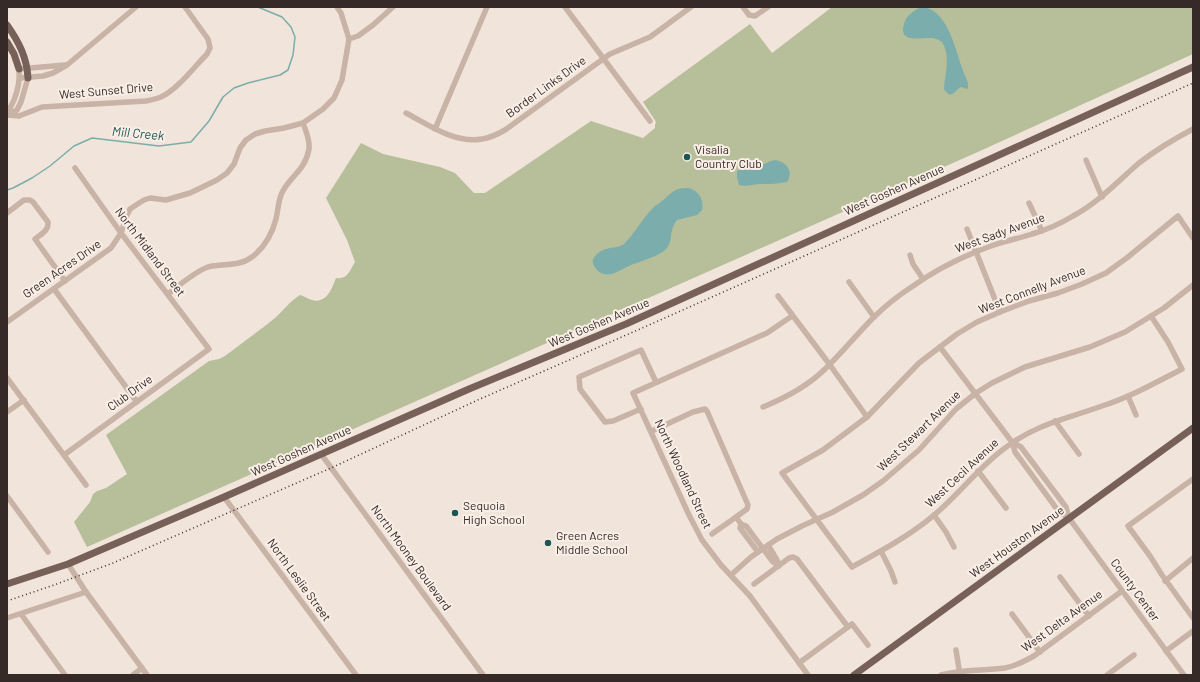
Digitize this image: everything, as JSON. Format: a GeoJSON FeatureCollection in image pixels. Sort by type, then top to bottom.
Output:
{"type":"FeatureCollection","features":[{"type":"Feature","properties":{"kind":"main road"},"geometry":{"type":"LineString","coordinates":[[7,25],[22,49],[28,68],[28,78]]}},
{"type":"Feature","properties":{"kind":"main road"},"geometry":{"type":"LineString","coordinates":[[7,42],[20,69]]}},
{"type":"Feature","properties":{"kind":"main road","name":"West Goshen Avenue"},"geometry":{"type":"LineString","coordinates":[[7,584],[68,564],[469,389],[626,324],[1193,67]]}},
{"type":"Feature","properties":{"kind":"main road","name":"West Houston Avenue"},"geometry":{"type":"LineString","coordinates":[[854,675],[1193,428]]}},
{"type":"Feature","properties":{"kind":"street"},"geometry":{"type":"LineString","coordinates":[[20,78],[42,76],[53,73],[67,65],[136,7]]}},
{"type":"Feature","properties":{"kind":"street","name":"West Sunset Drive"},"geometry":{"type":"LineString","coordinates":[[8,116],[19,116],[42,107],[146,100],[156,99],[163,96],[173,89],[207,54],[210,48],[208,39],[184,7]]}},
{"type":"Feature","properties":{"kind":"street","name":"Green Acres Drive"},"geometry":{"type":"LineString","coordinates":[[7,322],[111,248],[121,233],[130,209],[150,198],[166,200],[190,193],[217,180],[227,173],[234,164],[240,148],[246,140],[255,134],[303,123],[323,110],[334,98],[342,80],[349,39],[341,13],[337,7]]}},
{"type":"Feature","properties":{"kind":"street"},"geometry":{"type":"LineString","coordinates":[[349,39],[358,36],[393,7]]}},
{"type":"Feature","properties":{"kind":"street"},"geometry":{"type":"LineString","coordinates":[[435,129],[487,7]]}},
{"type":"Feature","properties":{"kind":"street"},"geometry":{"type":"LineString","coordinates":[[565,7],[650,121]]}},
{"type":"Feature","properties":{"kind":"street"},"geometry":{"type":"LineString","coordinates":[[679,7],[681,14]]}},
{"type":"Feature","properties":{"kind":"street","name":"Border Links Drive"},"geometry":{"type":"LineString","coordinates":[[406,113],[435,129],[457,138],[469,140],[494,136],[505,130],[603,58],[650,37],[691,7]]}},
{"type":"Feature","properties":{"kind":"street"},"geometry":{"type":"LineString","coordinates":[[743,7],[749,15],[755,16],[768,7]]}},
{"type":"Feature","properties":{"kind":"street"},"geometry":{"type":"LineString","coordinates":[[8,116],[17,92],[20,69],[67,65]]}},
{"type":"Feature","properties":{"kind":"street"},"geometry":{"type":"LineString","coordinates":[[8,116],[16,110],[22,102],[28,78]]}},
{"type":"Feature","properties":{"kind":"street"},"geometry":{"type":"LineString","coordinates":[[168,294],[207,267],[243,262],[261,250],[268,239],[276,220],[281,195],[286,186],[302,169],[306,160],[309,149],[309,138],[303,123]]}},
{"type":"Feature","properties":{"kind":"street","name":"West Sady Avenue"},"geometry":{"type":"LineString","coordinates":[[763,407],[794,392],[812,381],[830,365],[874,316],[923,279],[953,262],[1003,242],[1042,231],[1074,216],[1102,197],[1153,153],[1193,129]]}},
{"type":"Feature","properties":{"kind":"street"},"geometry":{"type":"LineString","coordinates":[[1086,160],[1102,197]]}},
{"type":"Feature","properties":{"kind":"street","name":"North Midland Street"},"geometry":{"type":"LineString","coordinates":[[75,168],[121,233],[209,349]]}},
{"type":"Feature","properties":{"kind":"street"},"geometry":{"type":"LineString","coordinates":[[7,213],[24,200],[30,200],[33,202],[48,222],[46,231],[35,239],[65,281]]}},
{"type":"Feature","properties":{"kind":"street"},"geometry":{"type":"LineString","coordinates":[[1029,203],[1042,231]]}},
{"type":"Feature","properties":{"kind":"street","name":"West Connelly Avenue"},"geometry":{"type":"LineString","coordinates":[[817,520],[782,473],[823,450],[867,417],[919,363],[957,334],[1000,312],[1029,301],[1058,293],[1106,273],[1178,216],[1193,238]]}},
{"type":"Feature","properties":{"kind":"street"},"geometry":{"type":"LineString","coordinates":[[967,229],[1000,312]]}},
{"type":"Feature","properties":{"kind":"street"},"geometry":{"type":"LineString","coordinates":[[910,255],[913,264],[923,279]]}},
{"type":"Feature","properties":{"kind":"street"},"geometry":{"type":"LineString","coordinates":[[849,282],[874,316]]}},
{"type":"Feature","properties":{"kind":"street","name":"West Stewart Avenue"},"geometry":{"type":"LineString","coordinates":[[731,575],[765,547],[787,534],[857,499],[892,474],[919,450],[956,409],[976,393],[1008,374],[1036,363],[1090,347],[1125,332],[1152,316],[1193,285]]}},
{"type":"Feature","properties":{"kind":"street"},"geometry":{"type":"LineString","coordinates":[[54,289],[137,402]]}},
{"type":"Feature","properties":{"kind":"street"},"geometry":{"type":"LineString","coordinates":[[778,296],[867,417]]}},
{"type":"Feature","properties":{"kind":"street"},"geometry":{"type":"LineString","coordinates":[[641,409],[605,422],[580,389],[578,377],[641,350],[656,382],[767,333],[792,316]]}},
{"type":"Feature","properties":{"kind":"street","name":"West Cecil Avenue"},"geometry":{"type":"LineString","coordinates":[[817,520],[852,567],[895,543],[934,515],[997,453],[1012,442],[1029,432],[1055,421],[1128,396],[1182,369],[1152,316]]}},
{"type":"Feature","properties":{"kind":"street","name":"County Center"},"geometry":{"type":"LineString","coordinates":[[940,347],[1012,442],[1015,452],[1059,512],[1069,518],[1184,675]]}},
{"type":"Feature","properties":{"kind":"street","name":"Club Drive"},"geometry":{"type":"LineString","coordinates":[[64,455],[209,349]]}},
{"type":"Feature","properties":{"kind":"street"},"geometry":{"type":"LineString","coordinates":[[7,378],[86,485]]}},
{"type":"Feature","properties":{"kind":"street","name":"North Woodland Street"},"geometry":{"type":"LineString","coordinates":[[656,382],[633,393],[652,431],[695,528],[706,547],[750,596],[808,675]]}},
{"type":"Feature","properties":{"kind":"street"},"geometry":{"type":"LineString","coordinates":[[1128,396],[1136,415]]}},
{"type":"Feature","properties":{"kind":"street"},"geometry":{"type":"LineString","coordinates":[[7,412],[24,400]]}},
{"type":"Feature","properties":{"kind":"street"},"geometry":{"type":"LineString","coordinates":[[652,431],[693,412],[705,409],[707,411],[748,505],[747,509],[712,534]]}},
{"type":"Feature","properties":{"kind":"street"},"geometry":{"type":"LineString","coordinates":[[1055,421],[1079,454]]}},
{"type":"Feature","properties":{"kind":"street","name":"North Mooney Boulevard"},"geometry":{"type":"LineString","coordinates":[[321,454],[483,675]]}},
{"type":"Feature","properties":{"kind":"street"},"geometry":{"type":"LineString","coordinates":[[978,471],[1006,508]]}},
{"type":"Feature","properties":{"kind":"street"},"geometry":{"type":"LineString","coordinates":[[1193,479],[1128,526],[1193,618]]}},
{"type":"Feature","properties":{"kind":"street"},"geometry":{"type":"LineString","coordinates":[[7,496],[48,552]]}},
{"type":"Feature","properties":{"kind":"street","name":"North Leslie Street"},"geometry":{"type":"LineString","coordinates":[[224,497],[356,675]]}},
{"type":"Feature","properties":{"kind":"street"},"geometry":{"type":"LineString","coordinates":[[934,515],[954,547]]}},
{"type":"Feature","properties":{"kind":"street"},"geometry":{"type":"LineString","coordinates":[[736,517],[741,524],[746,526],[765,547],[773,558],[773,562],[779,566]]}},
{"type":"Feature","properties":{"kind":"street"},"geometry":{"type":"LineString","coordinates":[[741,524],[740,528],[758,552]]}},
{"type":"Feature","properties":{"kind":"street"},"geometry":{"type":"LineString","coordinates":[[881,551],[895,582]]}},
{"type":"Feature","properties":{"kind":"street"},"geometry":{"type":"LineString","coordinates":[[754,584],[789,558],[793,557],[797,559],[848,627]]}},
{"type":"Feature","properties":{"kind":"street"},"geometry":{"type":"LineString","coordinates":[[1166,581],[1193,558]]}},
{"type":"Feature","properties":{"kind":"street"},"geometry":{"type":"LineString","coordinates":[[68,564],[86,592],[148,675]]}},
{"type":"Feature","properties":{"kind":"street"},"geometry":{"type":"LineString","coordinates":[[1060,577],[1089,616]]}},
{"type":"Feature","properties":{"kind":"street","name":"West Delta Avenue"},"geometry":{"type":"LineString","coordinates":[[942,675],[1012,666],[1026,660],[1040,652],[1122,591]]}},
{"type":"Feature","properties":{"kind":"street"},"geometry":{"type":"LineString","coordinates":[[7,618],[86,592]]}},
{"type":"Feature","properties":{"kind":"street"},"geometry":{"type":"LineString","coordinates":[[21,614],[65,675]]}},
{"type":"Feature","properties":{"kind":"street"},"geometry":{"type":"LineString","coordinates":[[1012,614],[1040,652]]}},
{"type":"Feature","properties":{"kind":"street"},"geometry":{"type":"LineString","coordinates":[[799,663],[852,624],[868,645]]}},
{"type":"Feature","properties":{"kind":"street"},"geometry":{"type":"LineString","coordinates":[[1166,651],[1193,630]]}},
{"type":"Feature","properties":{"kind":"street"},"geometry":{"type":"LineString","coordinates":[[956,650],[959,673]]}},
{"type":"Feature","properties":{"kind":"street"},"geometry":{"type":"LineString","coordinates":[[1107,675],[1134,655]]}},
{"type":"Feature","properties":{"kind":"street"},"geometry":{"type":"LineString","coordinates":[[133,675],[142,668]]}},
{"type":"Feature","properties":{"kind":"green space","name":"Visalia Country Club"},"geometry":{"type":"Polygon","coordinates":[[[832,7],[1193,7],[1193,54],[980,151],[87,547],[74,522],[90,502],[93,494],[106,488],[127,474],[106,435],[209,361],[225,356],[275,318],[296,297],[300,295],[312,300],[322,300],[328,294],[336,278],[346,276],[350,271],[355,262],[347,240],[326,198],[361,143],[383,154],[440,167],[455,173],[474,193],[485,193],[591,121],[643,138],[655,128],[656,122],[643,102],[750,24],[772,53],[832,7]]]}},
{"type":"Feature","properties":{"kind":"water"},"geometry":{"type":"Polygon","coordinates":[[[921,7],[930,9],[944,21],[953,40],[967,80],[967,89],[961,87],[953,94],[949,94],[944,89],[947,59],[945,47],[942,42],[932,38],[907,37],[904,34],[903,30],[906,19],[921,7]]]}},
{"type":"Feature","properties":{"kind":"water"},"geometry":{"type":"Polygon","coordinates":[[[776,160],[786,165],[788,168],[790,174],[787,182],[748,186],[739,185],[737,171],[755,162],[764,164],[776,160]]]}},
{"type":"Feature","properties":{"kind":"water"},"geometry":{"type":"Polygon","coordinates":[[[680,188],[689,188],[696,191],[700,196],[702,210],[697,215],[677,220],[674,224],[668,247],[665,250],[654,257],[611,274],[602,273],[597,270],[593,261],[596,255],[603,250],[618,247],[624,244],[655,206],[674,191],[680,188]]]}},
{"type":"Feature","properties":{"kind":"waterway","name":"Mill Creek"},"geometry":{"type":"LineString","coordinates":[[7,190],[32,178],[50,166],[74,146],[92,138],[159,146],[191,142],[209,121],[223,97],[234,88],[280,75],[288,70],[293,55],[295,37],[291,27],[282,17],[258,7]]}},
{"type":"Feature","properties":{"kind":"railway"},"geometry":{"type":"LineString","coordinates":[[7,601],[113,563],[331,468],[480,399],[1193,83]]}},
{"type":"Feature","properties":{"kind":"place","name":"Visalia Country Club"},"geometry":{"type":"Point","coordinates":[687,157]}},
{"type":"Feature","properties":{"kind":"place","name":"Sequoia High School"},"geometry":{"type":"Point","coordinates":[455,513]}},
{"type":"Feature","properties":{"kind":"place","name":"Green Acres Middle School"},"geometry":{"type":"Point","coordinates":[548,543]}}]}
